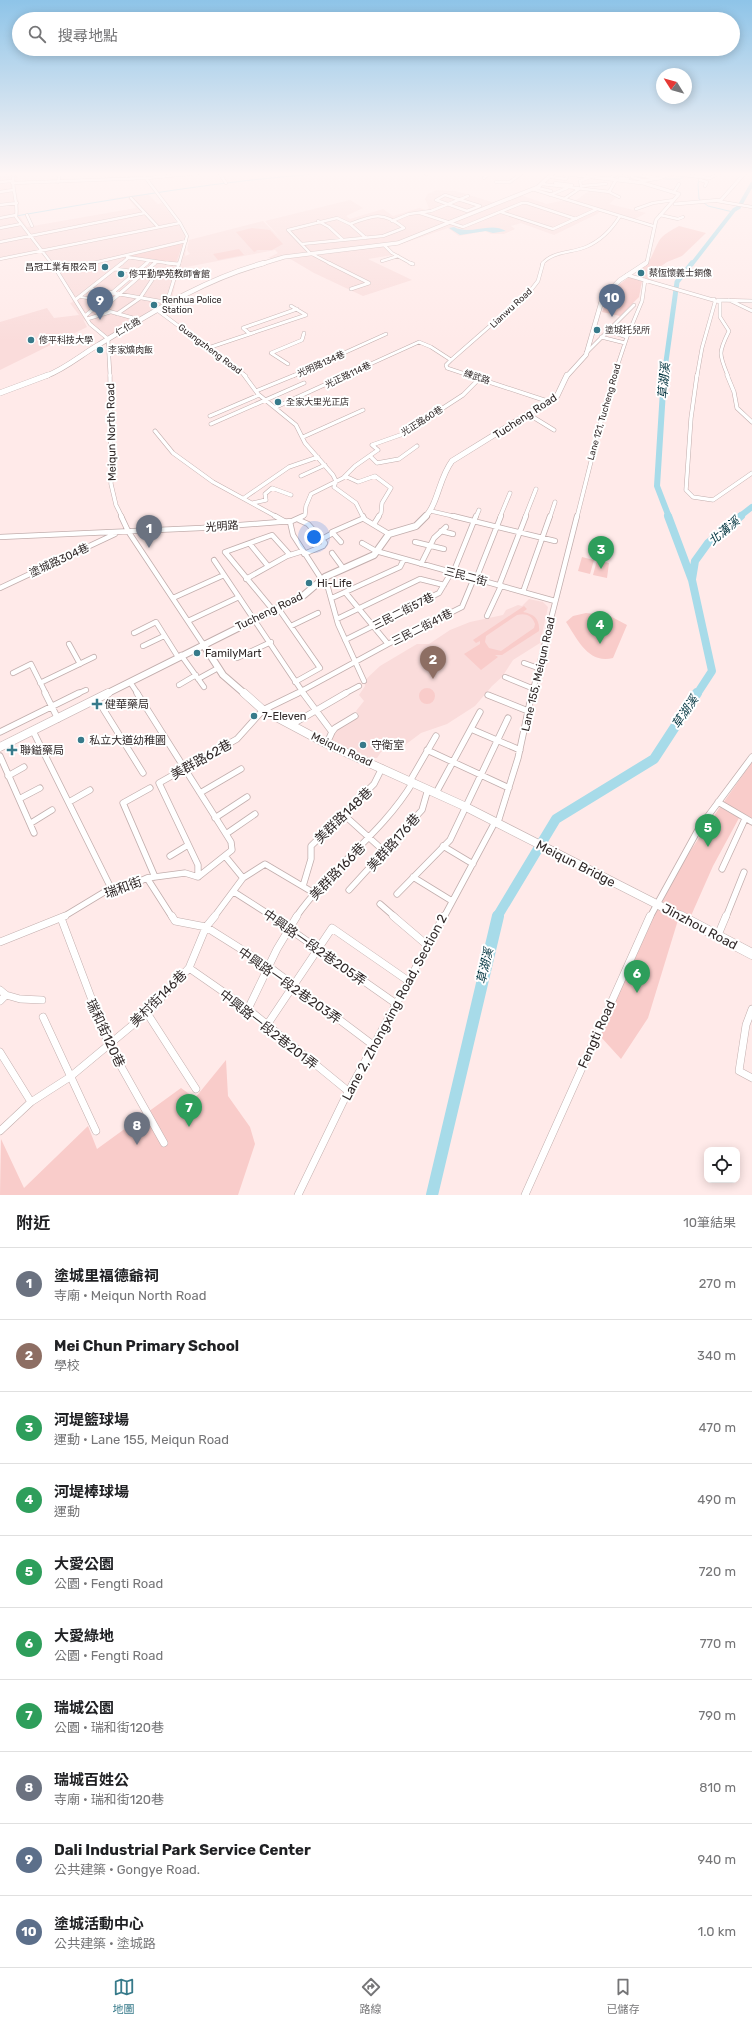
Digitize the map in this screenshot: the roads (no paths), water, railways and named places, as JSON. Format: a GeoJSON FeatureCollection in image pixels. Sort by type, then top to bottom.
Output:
{"type":"FeatureCollection","features":[{"type":"Feature","properties":{"kind":"main road","name":"仁化路"},"geometry":{"type":"LineString","coordinates":[[0,394],[54,373],[140,320],[203,285],[257,264],[272,259],[350,247],[385,246],[402,242],[434,229]]}},
{"type":"Feature","properties":{"kind":"street"},"geometry":{"type":"LineString","coordinates":[[25,229],[43,250],[92,326],[108,339]]}},
{"type":"Feature","properties":{"kind":"street"},"geometry":{"type":"LineString","coordinates":[[0,242],[66,229]]}},
{"type":"Feature","properties":{"kind":"street"},"geometry":{"type":"LineString","coordinates":[[0,259],[149,229]]}},
{"type":"Feature","properties":{"kind":"street"},"geometry":{"type":"LineString","coordinates":[[170,303],[167,302],[186,241],[186,234],[183,229]]}},
{"type":"Feature","properties":{"kind":"street"},"geometry":{"type":"LineString","coordinates":[[289,229],[310,253],[369,283],[351,289]]}},
{"type":"Feature","properties":{"kind":"street"},"geometry":{"type":"LineString","coordinates":[[330,229],[342,239]]}},
{"type":"Feature","properties":{"kind":"street"},"geometry":{"type":"LineString","coordinates":[[355,229],[366,238]]}},
{"type":"Feature","properties":{"kind":"street"},"geometry":{"type":"LineString","coordinates":[[302,244],[386,236],[404,229]]}},
{"type":"Feature","properties":{"kind":"street","name":"Lianwu Road"},"geometry":{"type":"LineString","coordinates":[[451,360],[532,290],[540,277],[541,265],[545,260],[552,256],[586,247],[612,229]]}},
{"type":"Feature","properties":{"kind":"street","name":"Tucheng Road"},"geometry":{"type":"LineString","coordinates":[[0,747],[255,618],[304,595],[324,579],[343,568],[374,554],[389,534],[413,528],[431,511],[444,472],[452,460],[495,436],[528,414],[550,402],[560,392],[570,371],[586,353],[601,303],[608,291],[635,269],[648,261],[653,229]]}},
{"type":"Feature","properties":{"kind":"street"},"geometry":{"type":"LineString","coordinates":[[57,271],[186,241]]}},
{"type":"Feature","properties":{"kind":"street"},"geometry":{"type":"LineString","coordinates":[[385,246],[389,251],[413,264]]}},
{"type":"Feature","properties":{"kind":"street"},"geometry":{"type":"LineString","coordinates":[[125,255],[128,258],[178,264]]}},
{"type":"Feature","properties":{"kind":"street"},"geometry":{"type":"LineString","coordinates":[[382,261],[398,256]]}},
{"type":"Feature","properties":{"kind":"street"},"geometry":{"type":"LineString","coordinates":[[75,300],[81,297],[128,258]]}},
{"type":"Feature","properties":{"kind":"street"},"geometry":{"type":"LineString","coordinates":[[86,317],[149,261]]}},
{"type":"Feature","properties":{"kind":"street"},"geometry":{"type":"LineString","coordinates":[[102,309],[156,262]]}},
{"type":"Feature","properties":{"kind":"street"},"geometry":{"type":"LineString","coordinates":[[115,269],[175,277]]}},
{"type":"Feature","properties":{"kind":"street"},"geometry":{"type":"LineString","coordinates":[[635,269],[636,275],[644,280]]}},
{"type":"Feature","properties":{"kind":"street"},"geometry":{"type":"LineString","coordinates":[[117,314],[140,298],[156,274]]}},
{"type":"Feature","properties":{"kind":"street"},"geometry":{"type":"LineString","coordinates":[[627,275],[716,299],[752,301]]}},
{"type":"Feature","properties":{"kind":"street","name":"Lane 121, Tucheng Road"},"geometry":{"type":"LineString","coordinates":[[575,524],[606,402],[627,337],[642,301],[644,280]]}},
{"type":"Feature","properties":{"kind":"street"},"geometry":{"type":"LineString","coordinates":[[91,289],[170,303]]}},
{"type":"Feature","properties":{"kind":"street"},"geometry":{"type":"LineString","coordinates":[[81,297],[104,301]]}},
{"type":"Feature","properties":{"kind":"street"},"geometry":{"type":"LineString","coordinates":[[716,299],[721,305],[720,317],[729,330],[720,349],[721,359],[734,392],[737,408],[752,422]]}},
{"type":"Feature","properties":{"kind":"street"},"geometry":{"type":"LineString","coordinates":[[716,299],[702,345],[692,400],[686,490],[693,497],[701,500],[713,500],[752,473]]}},
{"type":"Feature","properties":{"kind":"street"},"geometry":{"type":"LineString","coordinates":[[727,300],[752,311]]}},
{"type":"Feature","properties":{"kind":"street"},"geometry":{"type":"LineString","coordinates":[[586,353],[634,305]]}},
{"type":"Feature","properties":{"kind":"street"},"geometry":{"type":"LineString","coordinates":[[208,348],[306,315],[291,306]]}},
{"type":"Feature","properties":{"kind":"street"},"geometry":{"type":"LineString","coordinates":[[96,308],[140,320]]}},
{"type":"Feature","properties":{"kind":"street","name":"Guangzheng Road"},"geometry":{"type":"LineString","coordinates":[[157,310],[247,377],[259,395],[276,407],[297,426],[303,437],[336,481],[334,487],[356,503],[364,518]]}},
{"type":"Feature","properties":{"kind":"street"},"geometry":{"type":"LineString","coordinates":[[250,334],[243,328],[297,310]]}},
{"type":"Feature","properties":{"kind":"street"},"geometry":{"type":"LineString","coordinates":[[86,317],[110,312]]}},
{"type":"Feature","properties":{"kind":"street"},"geometry":{"type":"LineString","coordinates":[[608,331],[627,337]]}},
{"type":"Feature","properties":{"kind":"street"},"geometry":{"type":"LineString","coordinates":[[288,364],[271,353],[302,340],[304,333]]}},
{"type":"Feature","properties":{"kind":"street","name":"光明路134巷"},"geometry":{"type":"LineString","coordinates":[[256,391],[264,389],[386,334]]}},
{"type":"Feature","properties":{"kind":"street"},"geometry":{"type":"LineString","coordinates":[[602,337],[625,343]]}},
{"type":"Feature","properties":{"kind":"street","name":"Meiqun North Road"},"geometry":{"type":"LineString","coordinates":[[108,339],[112,474],[111,484],[116,505],[128,531],[203,644]]}},
{"type":"Feature","properties":{"kind":"street","name":"光正路114巷"},"geometry":{"type":"LineString","coordinates":[[276,407],[419,342],[431,347],[451,360]]}},
{"type":"Feature","properties":{"kind":"street","name":"練武路"},"geometry":{"type":"LineString","coordinates":[[451,360],[446,365],[447,368],[550,402]]}},
{"type":"Feature","properties":{"kind":"street","name":"光正路60巷"},"geometry":{"type":"LineString","coordinates":[[417,446],[394,461],[377,463],[370,456],[378,450],[372,445],[403,434],[463,395],[480,378]]}},
{"type":"Feature","properties":{"kind":"street"},"geometry":{"type":"LineString","coordinates":[[210,424],[304,383]]}},
{"type":"Feature","properties":{"kind":"street"},"geometry":{"type":"LineString","coordinates":[[210,416],[259,395]]}},
{"type":"Feature","properties":{"kind":"street"},"geometry":{"type":"LineString","coordinates":[[303,437],[363,410]]}},
{"type":"Feature","properties":{"kind":"street"},"geometry":{"type":"LineString","coordinates":[[528,414],[554,430]]}},
{"type":"Feature","properties":{"kind":"street"},"geometry":{"type":"LineString","coordinates":[[155,431],[173,453],[212,482],[284,521],[290,522],[299,520],[305,515],[306,503],[310,496],[318,489],[327,486],[345,476],[353,467],[370,456]]}},
{"type":"Feature","properties":{"kind":"street"},"geometry":{"type":"LineString","coordinates":[[244,498],[289,468],[318,457]]}},
{"type":"Feature","properties":{"kind":"street"},"geometry":{"type":"LineString","coordinates":[[301,476],[325,465]]}},
{"type":"Feature","properties":{"kind":"street"},"geometry":{"type":"LineString","coordinates":[[345,476],[358,482],[375,476],[391,488],[382,503],[380,513],[374,524]]}},
{"type":"Feature","properties":{"kind":"street"},"geometry":{"type":"LineString","coordinates":[[253,503],[266,500],[265,494],[272,488],[291,495]]}},
{"type":"Feature","properties":{"kind":"street"},"geometry":{"type":"LineString","coordinates":[[487,616],[501,586],[500,583],[536,489]]}},
{"type":"Feature","properties":{"kind":"street","name":"三民二街41巷"},"geometry":{"type":"LineString","coordinates":[[263,710],[301,692],[388,644],[462,607],[510,493]]}},
{"type":"Feature","properties":{"kind":"street"},"geometry":{"type":"LineString","coordinates":[[523,592],[554,502]]}},
{"type":"Feature","properties":{"kind":"street","name":"三民二街57巷"},"geometry":{"type":"LineString","coordinates":[[344,640],[440,593],[452,573],[479,510]]}},
{"type":"Feature","properties":{"kind":"street"},"geometry":{"type":"LineString","coordinates":[[431,511],[555,541]]}},
{"type":"Feature","properties":{"kind":"street"},"geometry":{"type":"LineString","coordinates":[[322,539],[364,518],[389,534]]}},
{"type":"Feature","properties":{"kind":"street"},"geometry":{"type":"LineString","coordinates":[[246,579],[290,555],[304,553],[323,546],[325,543],[322,539],[308,524],[299,520]]}},
{"type":"Feature","properties":{"kind":"street","name":"光明路"},"geometry":{"type":"LineString","coordinates":[[0,537],[207,528],[284,521]]}},
{"type":"Feature","properties":{"kind":"street"},"geometry":{"type":"LineString","coordinates":[[290,522],[293,535],[304,553],[324,579],[332,598],[344,640],[364,681]]}},
{"type":"Feature","properties":{"kind":"street","name":"Lane 155, Meiqun Road"},"geometry":{"type":"LineString","coordinates":[[495,822],[499,819],[520,750],[538,668],[575,524]]}},
{"type":"Feature","properties":{"kind":"street"},"geometry":{"type":"LineString","coordinates":[[421,564],[434,538],[446,527]]}},
{"type":"Feature","properties":{"kind":"street"},"geometry":{"type":"LineString","coordinates":[[441,531],[453,534]]}},
{"type":"Feature","properties":{"kind":"street","name":"塗城路304巷"},"geometry":{"type":"LineString","coordinates":[[0,588],[118,532]]}},
{"type":"Feature","properties":{"kind":"street"},"geometry":{"type":"LineString","coordinates":[[333,533],[341,542]]}},
{"type":"Feature","properties":{"kind":"street"},"geometry":{"type":"LineString","coordinates":[[290,555],[272,536],[225,552],[246,579],[291,626],[320,668],[294,682]]}},
{"type":"Feature","properties":{"kind":"street"},"geometry":{"type":"LineString","coordinates":[[415,542],[444,549]]}},
{"type":"Feature","properties":{"kind":"street"},"geometry":{"type":"LineString","coordinates":[[250,544],[268,566]]}},
{"type":"Feature","properties":{"kind":"street","name":"三民二街"},"geometry":{"type":"LineString","coordinates":[[362,544],[376,551],[555,600]]}},
{"type":"Feature","properties":{"kind":"street"},"geometry":{"type":"LineString","coordinates":[[332,553],[343,568]]}},
{"type":"Feature","properties":{"kind":"street"},"geometry":{"type":"LineString","coordinates":[[332,598],[400,567],[404,559]]}},
{"type":"Feature","properties":{"kind":"street"},"geometry":{"type":"LineString","coordinates":[[214,560],[296,680],[294,682],[332,732]]}},
{"type":"Feature","properties":{"kind":"street"},"geometry":{"type":"LineString","coordinates":[[173,598],[224,575]]}},
{"type":"Feature","properties":{"kind":"street"},"geometry":{"type":"LineString","coordinates":[[337,619],[420,579],[444,585]]}},
{"type":"Feature","properties":{"kind":"street"},"geometry":{"type":"LineString","coordinates":[[345,592],[388,644]]}},
{"type":"Feature","properties":{"kind":"street"},"geometry":{"type":"LineString","coordinates":[[188,621],[239,597]]}},
{"type":"Feature","properties":{"kind":"street"},"geometry":{"type":"LineString","coordinates":[[291,626],[318,613]]}},
{"type":"Feature","properties":{"kind":"street"},"geometry":{"type":"LineString","coordinates":[[134,633],[156,622],[164,636],[204,687]]}},
{"type":"Feature","properties":{"kind":"street"},"geometry":{"type":"LineString","coordinates":[[143,646],[164,636]]}},
{"type":"Feature","properties":{"kind":"street"},"geometry":{"type":"LineString","coordinates":[[237,658],[271,642]]}},
{"type":"Feature","properties":{"kind":"street"},"geometry":{"type":"LineString","coordinates":[[69,644],[80,664]]}},
{"type":"Feature","properties":{"kind":"street","name":"Meiqun Road"},"geometry":{"type":"LineString","coordinates":[[203,644],[218,668],[263,710],[327,743],[411,781],[504,826]]}},
{"type":"Feature","properties":{"kind":"street"},"geometry":{"type":"LineString","coordinates":[[40,683],[94,656]]}},
{"type":"Feature","properties":{"kind":"street"},"geometry":{"type":"LineString","coordinates":[[524,663],[538,668]]}},
{"type":"Feature","properties":{"kind":"street"},"geometry":{"type":"LineString","coordinates":[[13,672],[30,664],[58,719]]}},
{"type":"Feature","properties":{"kind":"street"},"geometry":{"type":"LineString","coordinates":[[179,685],[218,668]]}},
{"type":"Feature","properties":{"kind":"street"},"geometry":{"type":"LineString","coordinates":[[505,677],[534,689]]}},
{"type":"Feature","properties":{"kind":"street"},"geometry":{"type":"LineString","coordinates":[[130,682],[231,842],[232,850],[198,877]]}},
{"type":"Feature","properties":{"kind":"street"},"geometry":{"type":"LineString","coordinates":[[292,725],[359,686]]}},
{"type":"Feature","properties":{"kind":"street"},"geometry":{"type":"LineString","coordinates":[[0,732],[86,690]]}},
{"type":"Feature","properties":{"kind":"street"},"geometry":{"type":"LineString","coordinates":[[488,695],[528,711]]}},
{"type":"Feature","properties":{"kind":"street"},"geometry":{"type":"LineString","coordinates":[[97,699],[143,772]]}},
{"type":"Feature","properties":{"kind":"street","name":"美群路62巷"},"geometry":{"type":"LineString","coordinates":[[198,877],[198,865],[159,783],[237,739],[263,710]]}},
{"type":"Feature","properties":{"kind":"street"},"geometry":{"type":"LineString","coordinates":[[436,794],[480,712]]}},
{"type":"Feature","properties":{"kind":"street"},"geometry":{"type":"LineString","coordinates":[[327,743],[335,728],[355,716]]}},
{"type":"Feature","properties":{"kind":"street"},"geometry":{"type":"LineString","coordinates":[[397,894],[450,840],[464,806],[508,718]]}},
{"type":"Feature","properties":{"kind":"street"},"geometry":{"type":"LineString","coordinates":[[471,730],[520,750]]}},
{"type":"Feature","properties":{"kind":"street"},"geometry":{"type":"LineString","coordinates":[[33,731],[111,888]]}},
{"type":"Feature","properties":{"kind":"street","name":"美群路166巷"},"geometry":{"type":"LineString","coordinates":[[248,1009],[268,966],[289,927],[314,892],[370,838],[404,799],[411,781],[436,736]]}},
{"type":"Feature","properties":{"kind":"street"},"geometry":{"type":"LineString","coordinates":[[427,750],[509,788]]}},
{"type":"Feature","properties":{"kind":"street"},"geometry":{"type":"LineString","coordinates":[[0,756],[34,833]]}},
{"type":"Feature","properties":{"kind":"street","name":"Fengti Road"},"geometry":{"type":"LineString","coordinates":[[525,1195],[652,901],[699,828],[752,756]]}},
{"type":"Feature","properties":{"kind":"street"},"geometry":{"type":"LineString","coordinates":[[8,776],[24,767]]}},
{"type":"Feature","properties":{"kind":"street","name":"美群路148巷"},"geometry":{"type":"LineString","coordinates":[[303,886],[311,859],[311,846],[374,784],[382,768]]}},
{"type":"Feature","properties":{"kind":"street"},"geometry":{"type":"LineString","coordinates":[[200,793],[240,769]]}},
{"type":"Feature","properties":{"kind":"street"},"geometry":{"type":"LineString","coordinates":[[20,799],[40,788]]}},
{"type":"Feature","properties":{"kind":"street"},"geometry":{"type":"LineString","coordinates":[[150,788],[123,803],[155,877]]}},
{"type":"Feature","properties":{"kind":"street","name":"美群路176巷"},"geometry":{"type":"LineString","coordinates":[[349,890],[422,810],[428,789]]}},
{"type":"Feature","properties":{"kind":"street"},"geometry":{"type":"LineString","coordinates":[[69,802],[90,790]]}},
{"type":"Feature","properties":{"kind":"street"},"geometry":{"type":"LineString","coordinates":[[215,818],[247,797]]}},
{"type":"Feature","properties":{"kind":"street"},"geometry":{"type":"LineString","coordinates":[[718,802],[752,822]]}},
{"type":"Feature","properties":{"kind":"street"},"geometry":{"type":"LineString","coordinates":[[30,823],[52,810]]}},
{"type":"Feature","properties":{"kind":"street"},"geometry":{"type":"LineString","coordinates":[[226,834],[255,814]]}},
{"type":"Feature","properties":{"kind":"street"},"geometry":{"type":"LineString","coordinates":[[343,814],[385,852]]}},
{"type":"Feature","properties":{"kind":"street"},"geometry":{"type":"LineString","coordinates":[[722,869],[745,819]]}},
{"type":"Feature","properties":{"kind":"street","name":"Lane 2, Zhongxing Road, Section 2"},"geometry":{"type":"LineString","coordinates":[[298,1195],[348,1091],[407,980],[473,864],[495,822]]}},
{"type":"Feature","properties":{"kind":"street","name":"Meiqun Bridge"},"geometry":{"type":"LineString","coordinates":[[504,826],[652,901]]}},
{"type":"Feature","properties":{"kind":"street"},"geometry":{"type":"LineString","coordinates":[[170,856],[188,845]]}},
{"type":"Feature","properties":{"kind":"street"},"geometry":{"type":"LineString","coordinates":[[443,846],[473,864]]}},
{"type":"Feature","properties":{"kind":"street"},"geometry":{"type":"LineString","coordinates":[[225,856],[243,878]]}},
{"type":"Feature","properties":{"kind":"street","name":"美村街146巷"},"geometry":{"type":"LineString","coordinates":[[0,1132],[31,1102],[70,1077],[147,1013],[189,968],[206,927],[234,892],[243,878],[265,864],[314,892]]}},
{"type":"Feature","properties":{"kind":"street"},"geometry":{"type":"LineString","coordinates":[[718,935],[744,872]]}},
{"type":"Feature","properties":{"kind":"street","name":"瑞和街"},"geometry":{"type":"LineString","coordinates":[[0,942],[61,918],[111,888],[127,887],[147,878],[185,873],[198,877]]}},
{"type":"Feature","properties":{"kind":"street"},"geometry":{"type":"LineString","coordinates":[[413,877],[452,901]]}},
{"type":"Feature","properties":{"kind":"street"},"geometry":{"type":"LineString","coordinates":[[147,878],[175,921],[206,927]]}},
{"type":"Feature","properties":{"kind":"street","name":"中興路一段2巷205弄"},"geometry":{"type":"LineString","coordinates":[[234,892],[289,927],[395,1003]]}},
{"type":"Feature","properties":{"kind":"street","name":"Jinzhou Road"},"geometry":{"type":"LineString","coordinates":[[652,901],[752,954]]}},
{"type":"Feature","properties":{"kind":"street"},"geometry":{"type":"LineString","coordinates":[[380,904],[427,944]]}},
{"type":"Feature","properties":{"kind":"street","name":"瑞和街120巷"},"geometry":{"type":"LineString","coordinates":[[61,918],[109,1045],[164,1143]]}},
{"type":"Feature","properties":{"kind":"street","name":"中興路一段2巷203弄"},"geometry":{"type":"LineString","coordinates":[[206,927],[268,966],[373,1045]]}},
{"type":"Feature","properties":{"kind":"street"},"geometry":{"type":"LineString","coordinates":[[267,1025],[332,928],[407,980]]}},
{"type":"Feature","properties":{"kind":"street","name":"中興路一段2巷201弄"},"geometry":{"type":"LineString","coordinates":[[189,968],[248,1009],[348,1091]]}},
{"type":"Feature","properties":{"kind":"street"},"geometry":{"type":"LineString","coordinates":[[0,990],[6,995],[20,999],[42,1000]]}},
{"type":"Feature","properties":{"kind":"street"},"geometry":{"type":"LineString","coordinates":[[0,1001],[6,995]]}},
{"type":"Feature","properties":{"kind":"street"},"geometry":{"type":"LineString","coordinates":[[752,1009],[746,1026],[739,1071],[752,1078]]}},
{"type":"Feature","properties":{"kind":"street"},"geometry":{"type":"LineString","coordinates":[[147,1013],[196,1090]]}},
{"type":"Feature","properties":{"kind":"street"},"geometry":{"type":"LineString","coordinates":[[43,1017],[96,1131]]}},
{"type":"Feature","properties":{"kind":"street"},"geometry":{"type":"LineString","coordinates":[[0,1052],[31,1102]]}},
{"type":"Feature","properties":{"kind":"water"},"geometry":{"type":"Polygon","coordinates":[[[450,229],[473,230],[502,229],[506,231],[493,233],[486,231],[460,235],[450,229]]]}},
{"type":"Feature","properties":{"kind":"waterway","name":"草湖溪"},"geometry":{"type":"LineString","coordinates":[[692,264],[719,229]]}},
{"type":"Feature","properties":{"kind":"waterway","name":"草湖溪"},"geometry":{"type":"LineString","coordinates":[[664,376],[677,282],[692,263]]}},
{"type":"Feature","properties":{"kind":"waterway","name":"草湖溪"},"geometry":{"type":"LineString","coordinates":[[664,375],[657,486],[669,517]]}},
{"type":"Feature","properties":{"kind":"waterway","name":"北溝溪"},"geometry":{"type":"LineString","coordinates":[[739,517],[752,507]]}},
{"type":"Feature","properties":{"kind":"waterway","name":"草湖溪"},"geometry":{"type":"LineString","coordinates":[[668,516],[692,580],[712,671],[697,694]]}},
{"type":"Feature","properties":{"kind":"waterway","name":"北溝溪"},"geometry":{"type":"LineString","coordinates":[[692,579],[695,561],[708,543],[741,516]]}},
{"type":"Feature","properties":{"kind":"waterway","name":"草湖溪"},"geometry":{"type":"LineString","coordinates":[[497,917],[556,819],[654,759],[697,693]]}},
{"type":"Feature","properties":{"kind":"waterway","name":"草湖溪"},"geometry":{"type":"LineString","coordinates":[[432,1195],[498,916]]}},
{"type":"Feature","properties":{"kind":"place","name":"昌冠工業有限公司"},"geometry":{"type":"Point","coordinates":[105,267]}},
{"type":"Feature","properties":{"kind":"place","name":"蔡恆懷義士銅像"},"geometry":{"type":"Point","coordinates":[641,273]}},
{"type":"Feature","properties":{"kind":"place","name":"修平勤學苑教師會館"},"geometry":{"type":"Point","coordinates":[121,274]}},
{"type":"Feature","properties":{"kind":"place","name":"Renhua Police Station"},"geometry":{"type":"Point","coordinates":[154,305]}},
{"type":"Feature","properties":{"kind":"place","name":"塗城活動中心"},"geometry":{"type":"Point","coordinates":[612,317]}},
{"type":"Feature","properties":{"kind":"place","name":"Dali Industrial Park Service Center"},"geometry":{"type":"Point","coordinates":[100,320]}},
{"type":"Feature","properties":{"kind":"place","name":"塗城托兒所"},"geometry":{"type":"Point","coordinates":[597,330]}},
{"type":"Feature","properties":{"kind":"place","name":"修平科技大學"},"geometry":{"type":"Point","coordinates":[31,340]}},
{"type":"Feature","properties":{"kind":"place","name":"李家爌肉飯"},"geometry":{"type":"Point","coordinates":[100,350]}},
{"type":"Feature","properties":{"kind":"place","name":"全家大里光正店"},"geometry":{"type":"Point","coordinates":[278,402]}},
{"type":"Feature","properties":{"kind":"place","name":"塗城里福德爺祠"},"geometry":{"type":"Point","coordinates":[149,548]}},
{"type":"Feature","properties":{"kind":"place","name":"河堤籃球場"},"geometry":{"type":"Point","coordinates":[601,569]}},
{"type":"Feature","properties":{"kind":"place","name":"Hi-Life"},"geometry":{"type":"Point","coordinates":[309,583]}},
{"type":"Feature","properties":{"kind":"place","name":"河堤棒球場"},"geometry":{"type":"Point","coordinates":[600,644]}},
{"type":"Feature","properties":{"kind":"place","name":"FamilyMart"},"geometry":{"type":"Point","coordinates":[197,653]}},
{"type":"Feature","properties":{"kind":"place","name":"Mei Chun Primary School"},"geometry":{"type":"Point","coordinates":[433,679]}},
{"type":"Feature","properties":{"kind":"place","name":"健華藥局"},"geometry":{"type":"Point","coordinates":[97,704]}},
{"type":"Feature","properties":{"kind":"place","name":"7-Eleven"},"geometry":{"type":"Point","coordinates":[254,716]}},
{"type":"Feature","properties":{"kind":"place","name":"私立大道幼稚園"},"geometry":{"type":"Point","coordinates":[81,740]}},
{"type":"Feature","properties":{"kind":"place","name":"守衛室"},"geometry":{"type":"Point","coordinates":[363,745]}},
{"type":"Feature","properties":{"kind":"place","name":"聯鎰藥局"},"geometry":{"type":"Point","coordinates":[12,750]}},
{"type":"Feature","properties":{"kind":"place","name":"大愛公園"},"geometry":{"type":"Point","coordinates":[708,847]}},
{"type":"Feature","properties":{"kind":"place","name":"大愛綠地"},"geometry":{"type":"Point","coordinates":[637,993]}},
{"type":"Feature","properties":{"kind":"place","name":"瑞城公園"},"geometry":{"type":"Point","coordinates":[189,1127]}},
{"type":"Feature","properties":{"kind":"place","name":"瑞城百姓公"},"geometry":{"type":"Point","coordinates":[137,1145]}}]}
